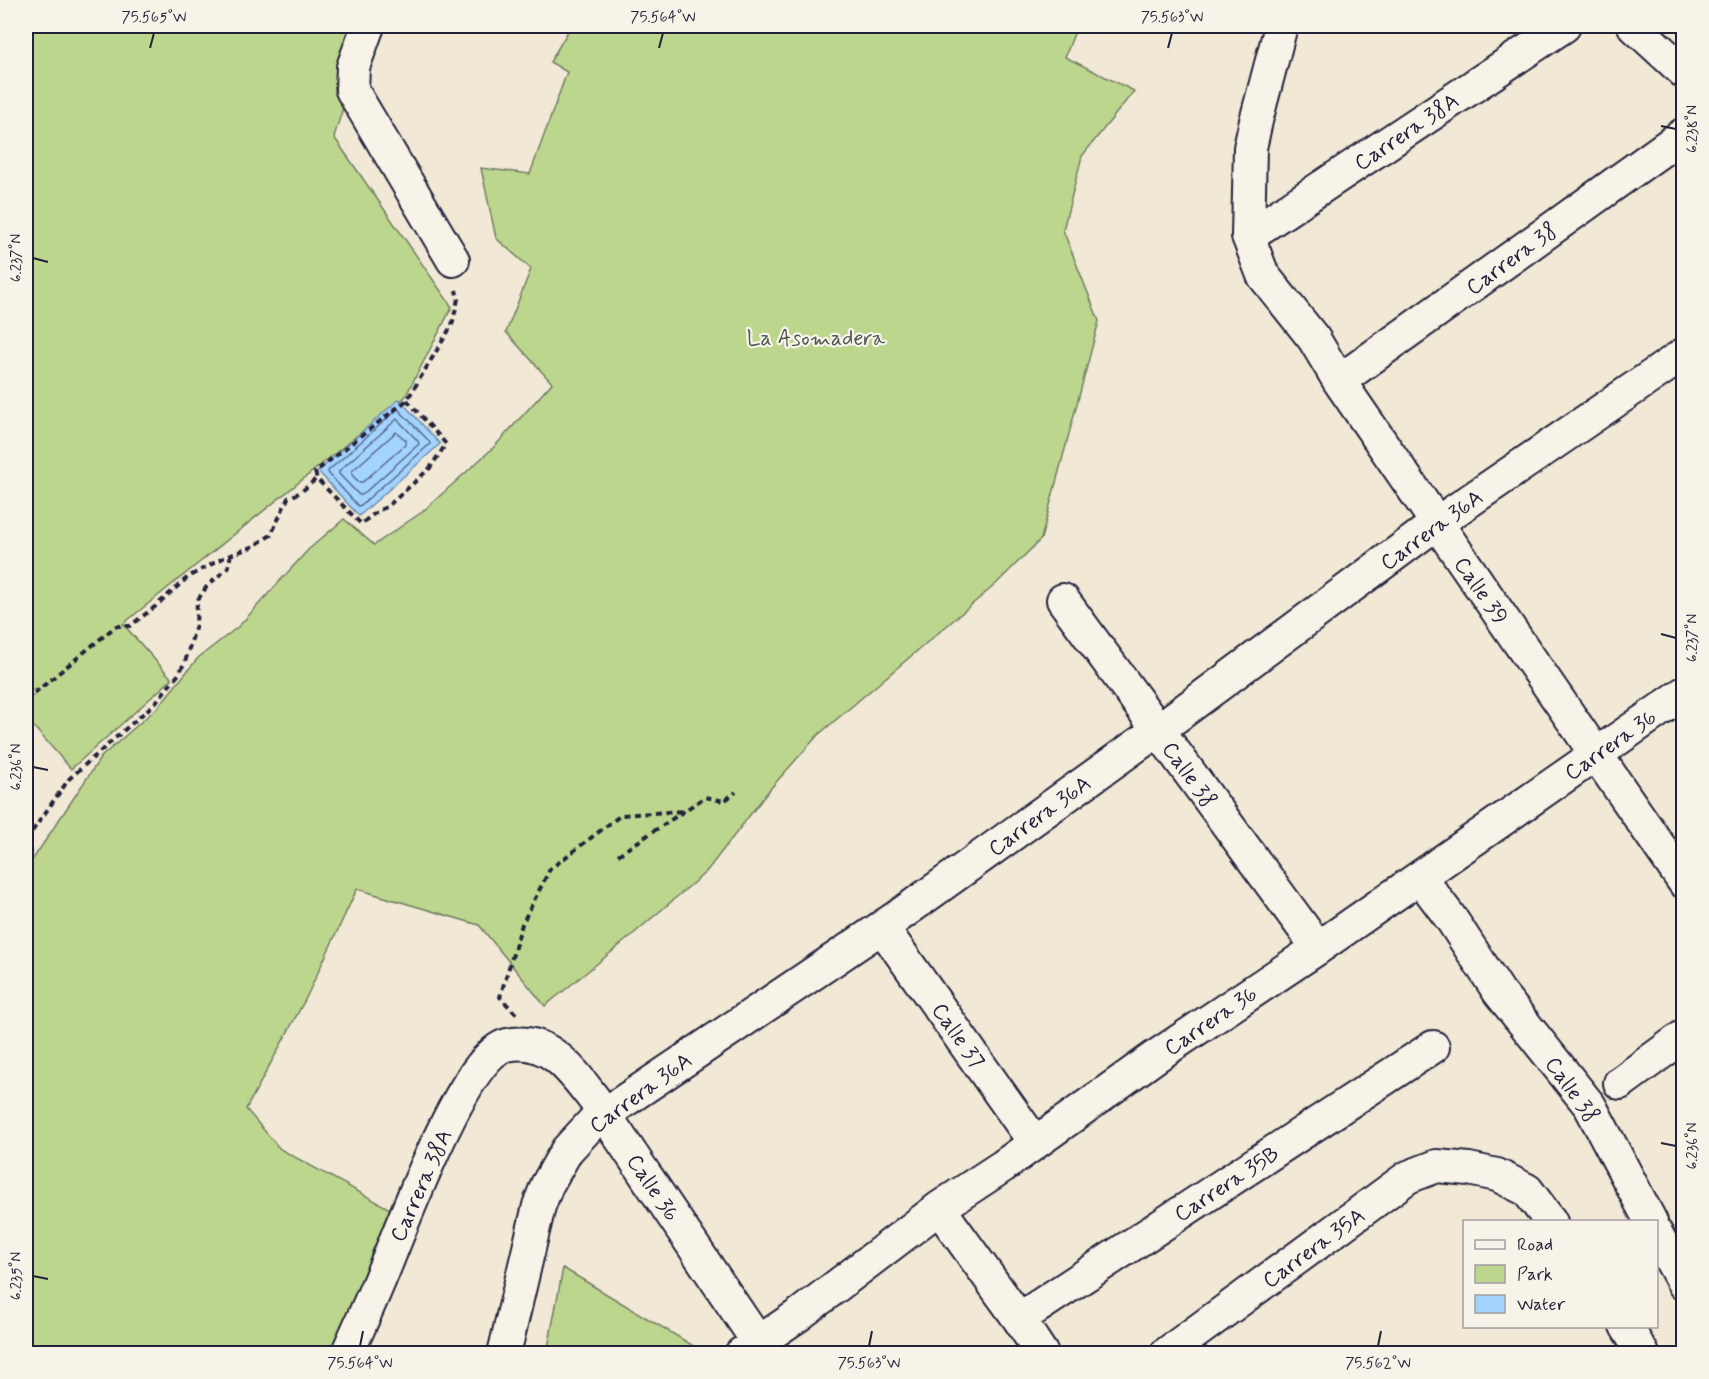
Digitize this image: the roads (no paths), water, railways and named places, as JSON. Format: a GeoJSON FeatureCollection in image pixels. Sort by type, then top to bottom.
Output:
{"type":"FeatureCollection","features":[{"type":"Feature","properties":{"kind":"street"},"geometry":{"type":"LineString","coordinates":[[368,26],[353,67],[352,90],[453,270]]}},
{"type":"Feature","properties":{"kind":"street"},"geometry":{"type":"LineString","coordinates":[[1248,236],[1250,148],[1281,26]]}},
{"type":"Feature","properties":{"kind":"street","name":"Carrera 38A"},"geometry":{"type":"LineString","coordinates":[[1248,236],[1564,26]]}},
{"type":"Feature","properties":{"kind":"street"},"geometry":{"type":"LineString","coordinates":[[1634,26],[1683,72]]}},
{"type":"Feature","properties":{"kind":"street","name":"Carrera 38"},"geometry":{"type":"LineString","coordinates":[[1339,381],[1683,134]]}},
{"type":"Feature","properties":{"kind":"street","name":"Calle 39"},"geometry":{"type":"LineString","coordinates":[[1248,236],[1263,275],[1314,339],[1339,381],[1683,882]]}},
{"type":"Feature","properties":{"kind":"street","name":"Carrera 36A"},"geometry":{"type":"LineString","coordinates":[[504,1353],[539,1206],[547,1185],[567,1150],[593,1122],[882,927],[1158,730],[1437,524],[1683,354]]}},
{"type":"Feature","properties":{"kind":"street","name":"Calle 38"},"geometry":{"type":"LineString","coordinates":[[1063,600],[1318,948]]}},
{"type":"Feature","properties":{"kind":"street","name":"Carrera 36"},"geometry":{"type":"LineString","coordinates":[[755,1350],[939,1208],[1155,1057],[1318,948],[1683,693]]}},
{"type":"Feature","properties":{"kind":"street","name":"Calle 38"},"geometry":{"type":"LineString","coordinates":[[1420,877],[1452,920],[1499,992],[1590,1106],[1650,1220]]}},
{"type":"Feature","properties":{"kind":"street","name":"Calle 37"},"geometry":{"type":"LineString","coordinates":[[882,927],[1035,1143]]}},
{"type":"Feature","properties":{"kind":"street"},"geometry":{"type":"LineString","coordinates":[[1620,1083],[1683,1036]]}},
{"type":"Feature","properties":{"kind":"street","name":"Carrera 38A"},"geometry":{"type":"LineString","coordinates":[[347,1353],[436,1143],[473,1077],[489,1057],[506,1045],[523,1044]]}},
{"type":"Feature","properties":{"kind":"street","name":"Calle 36"},"geometry":{"type":"LineString","coordinates":[[523,1044],[537,1046],[567,1064],[605,1113],[755,1350]]}},
{"type":"Feature","properties":{"kind":"street","name":"Carrera 35B"},"geometry":{"type":"LineString","coordinates":[[1019,1319],[1433,1047]]}},
{"type":"Feature","properties":{"kind":"street","name":"Carrera 35A"},"geometry":{"type":"LineString","coordinates":[[1166,1353],[1408,1177],[1437,1166],[1497,1175],[1527,1190],[1550,1220]]}},
{"type":"Feature","properties":{"kind":"street"},"geometry":{"type":"LineString","coordinates":[[939,1208],[1042,1353]]}},
{"type":"Feature","properties":{"kind":"street"},"geometry":{"type":"LineString","coordinates":[[1658,1237],[1683,1284]]}},
{"type":"Feature","properties":{"kind":"street"},"geometry":{"type":"LineString","coordinates":[[1627,1328],[1643,1353]]}},
{"type":"Feature","properties":{"kind":"water"},"geometry":{"type":"Polygon","coordinates":[[[399,399],[440,444],[359,516],[318,471],[399,399]]]}},
{"type":"Feature","properties":{"kind":"park label","name":"La Asomadera"},"geometry":{"type":"Point","coordinates":[816,337]}}]}
